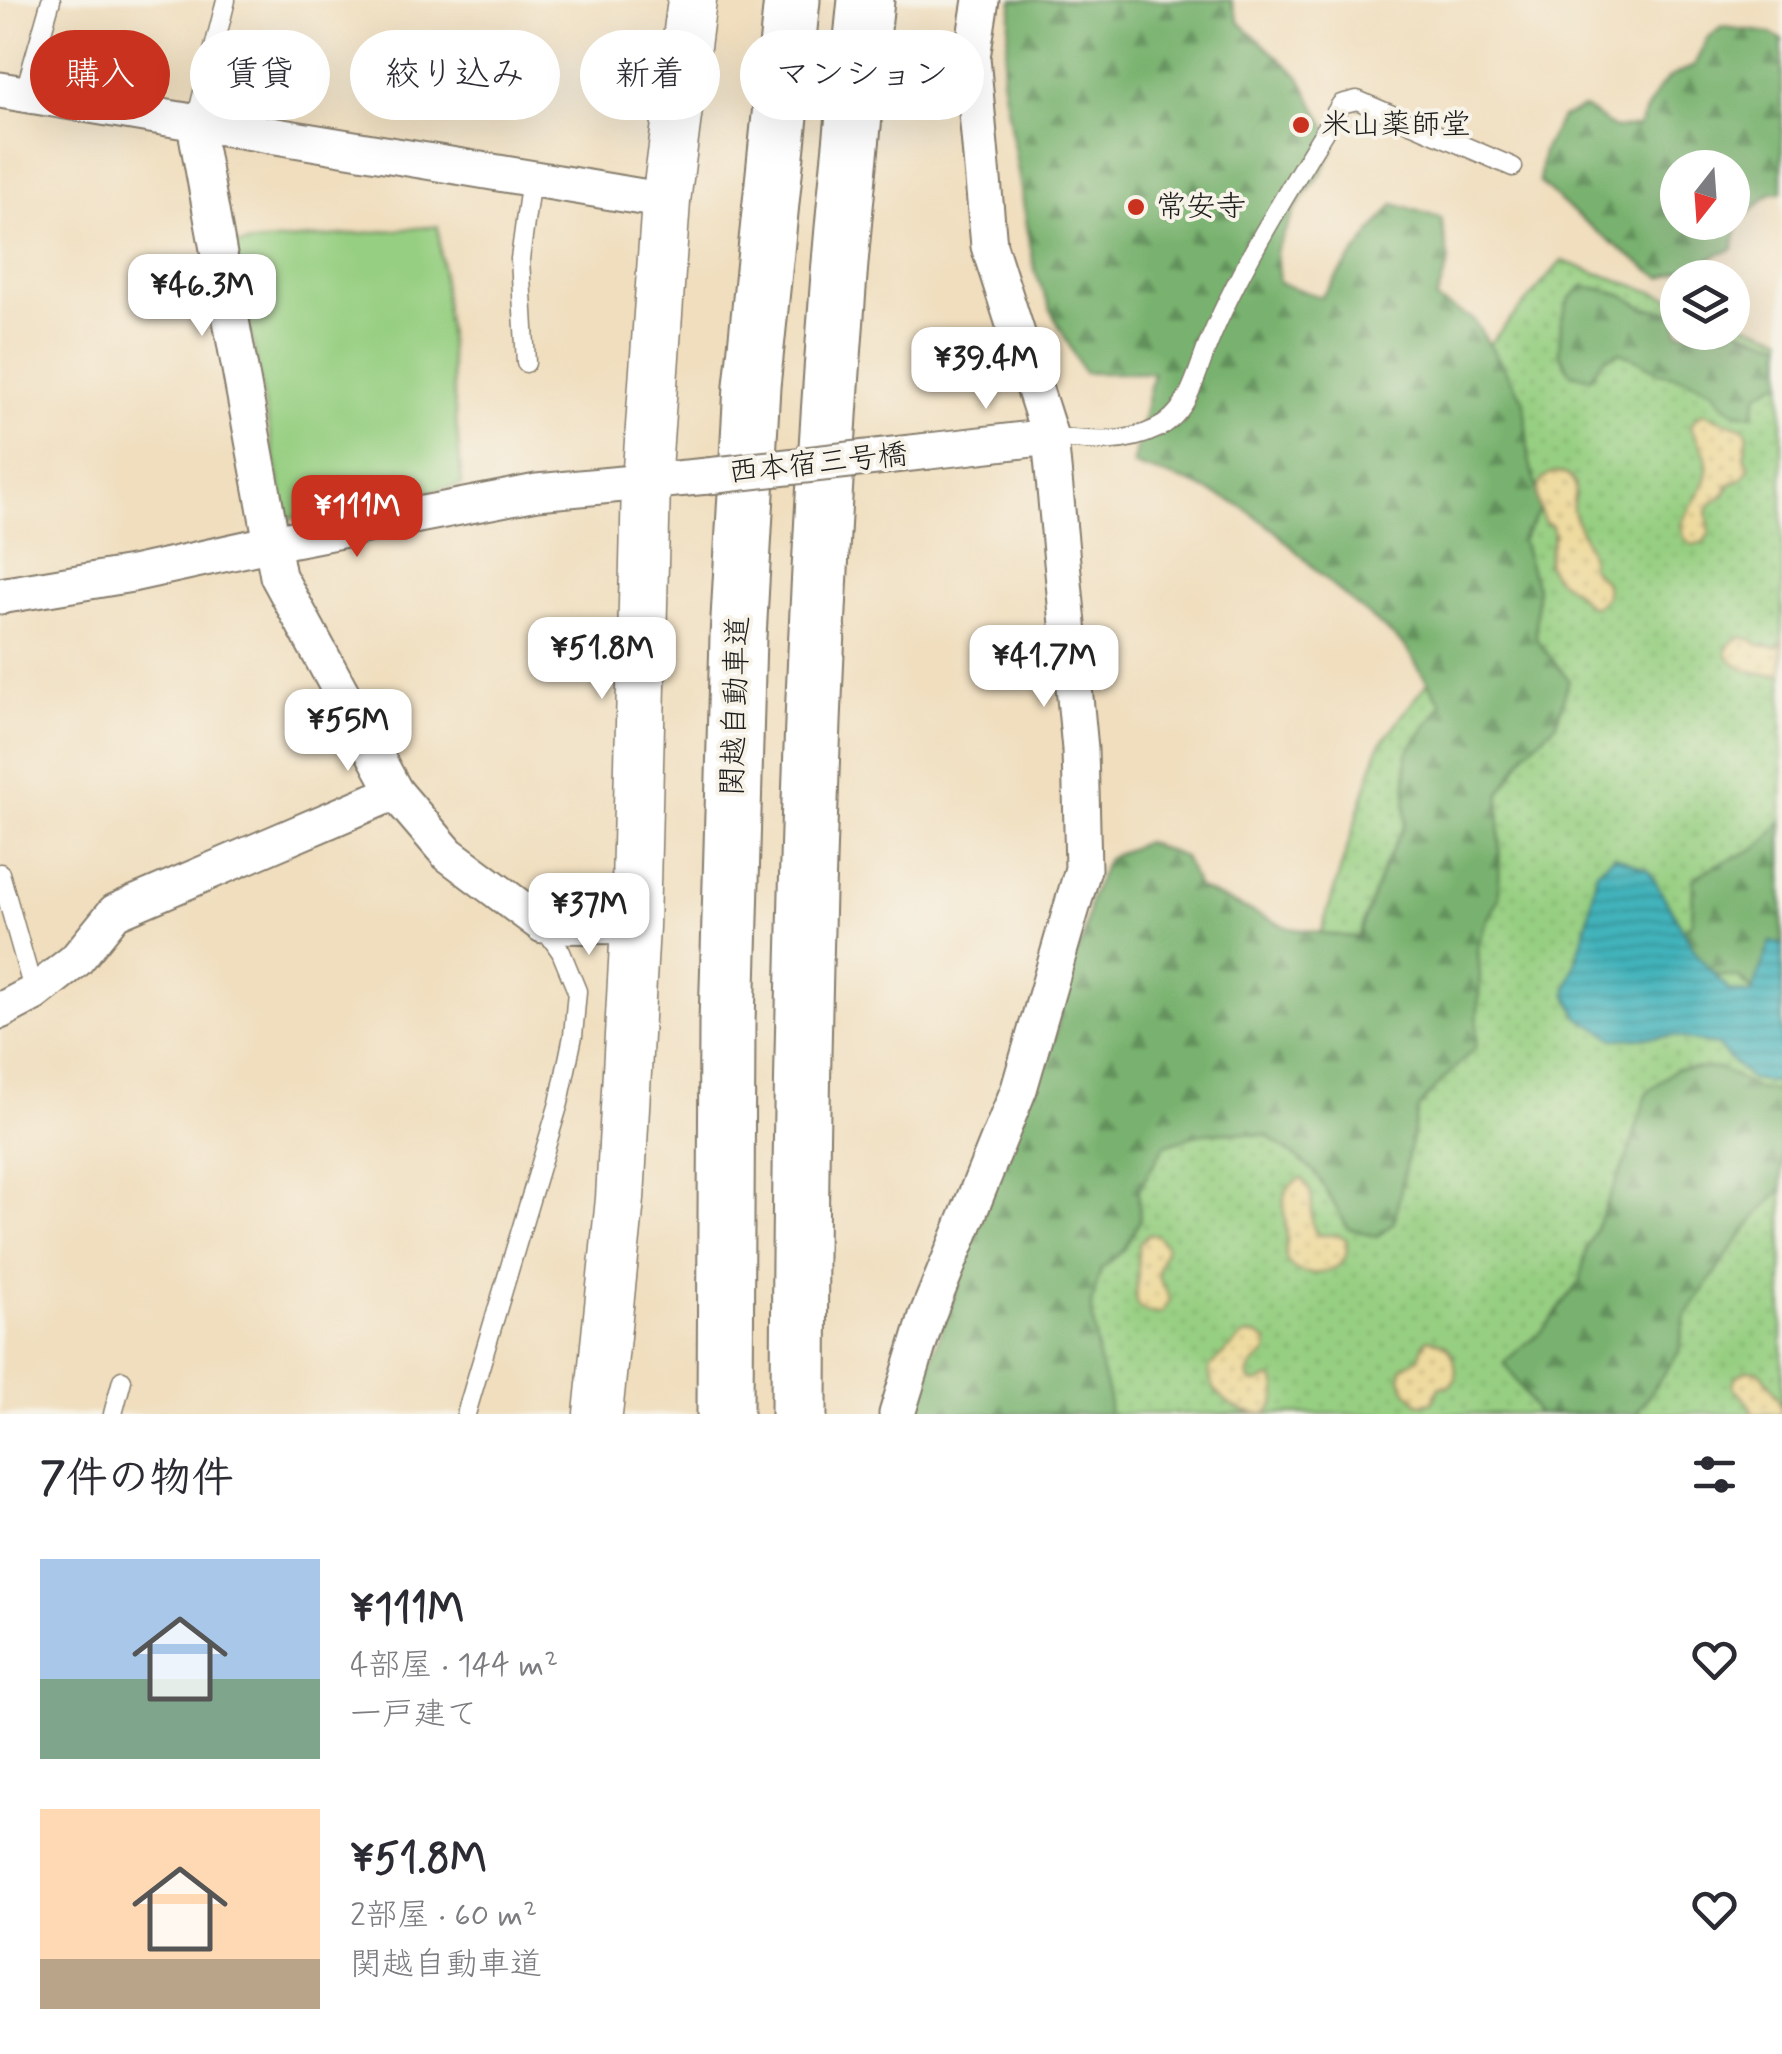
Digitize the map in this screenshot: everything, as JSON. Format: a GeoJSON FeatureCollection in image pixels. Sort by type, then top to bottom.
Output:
{"type":"FeatureCollection","features":[{"type":"Feature","properties":{"kind":"highway","name":"関越自動車道"},"geometry":{"type":"LineString","coordinates":[[725,1414],[727,1023],[738,637],[752,386],[792,0]]}},
{"type":"Feature","properties":{"kind":"highway"},"geometry":{"type":"LineString","coordinates":[[799,1414],[799,1251],[812,730],[836,300],[866,0]]}},
{"type":"Feature","properties":{"kind":"street"},"geometry":{"type":"LineString","coordinates":[[598,1414],[620,1199],[635,926],[646,482],[666,200],[692,0]]}},
{"type":"Feature","properties":{"kind":"street"},"geometry":{"type":"LineString","coordinates":[[897,1414],[927,1316],[1019,1089],[1083,869],[1080,749],[1050,437],[988,246],[972,56],[980,0]]}},
{"type":"Feature","properties":{"kind":"street"},"geometry":{"type":"LineString","coordinates":[[12,92],[666,200]]}},
{"type":"Feature","properties":{"kind":"street"},"geometry":{"type":"LineString","coordinates":[[195,124],[278,576],[395,792],[448,854],[542,926],[635,926]]}},
{"type":"Feature","properties":{"kind":"street","name":"西本宿三号橋"},"geometry":{"type":"LineString","coordinates":[[0,596],[132,574],[273,542],[537,492],[1050,437]]}},
{"type":"Feature","properties":{"kind":"street"},"geometry":{"type":"LineString","coordinates":[[0,1011],[34,993],[76,960],[115,912],[395,792]]}},
{"type":"Feature","properties":{"kind":"lane"},"geometry":{"type":"LineString","coordinates":[[12,92],[52,0]]}},
{"type":"Feature","properties":{"kind":"lane"},"geometry":{"type":"LineString","coordinates":[[195,124],[226,0]]}},
{"type":"Feature","properties":{"kind":"lane"},"geometry":{"type":"LineString","coordinates":[[1050,437],[1114,442],[1157,429],[1183,409],[1221,312],[1341,104],[1357,100],[1513,168]]}},
{"type":"Feature","properties":{"kind":"lane"},"geometry":{"type":"LineString","coordinates":[[526,363],[520,259],[530,178]]}},
{"type":"Feature","properties":{"kind":"lane"},"geometry":{"type":"LineString","coordinates":[[0,873],[34,993]]}},
{"type":"Feature","properties":{"kind":"lane"},"geometry":{"type":"LineString","coordinates":[[466,1414],[558,1103],[573,1036],[577,991],[561,952],[542,926]]}},
{"type":"Feature","properties":{"kind":"lane"},"geometry":{"type":"LineString","coordinates":[[113,1414],[122,1380]]}},
{"type":"Feature","properties":{"kind":"green space"},"geometry":{"type":"Polygon","coordinates":[[[1013,0],[1231,0],[1239,22],[1299,76],[1334,141],[1321,174],[1296,208],[1276,251],[1279,283],[1321,297],[1394,204],[1441,218],[1449,262],[1436,300],[1473,319],[1524,400],[1529,459],[1541,507],[1522,541],[1537,588],[1536,639],[1569,680],[1556,724],[1526,752],[1500,794],[1499,898],[1478,948],[1476,1047],[1418,1109],[1394,1222],[1377,1237],[1348,1228],[1315,1172],[1268,1136],[1203,1133],[1165,1145],[1138,1191],[1140,1220],[1124,1250],[1101,1269],[1091,1305],[1109,1414],[915,1414],[915,1404],[1037,1064],[1055,1036],[1069,969],[1083,940],[1091,897],[1107,858],[1145,842],[1184,857],[1198,888],[1289,928],[1358,938],[1383,868],[1405,824],[1407,753],[1442,704],[1404,645],[1274,530],[1238,504],[1191,483],[1133,465],[1153,373],[1084,373],[1035,272],[1002,78],[1013,0]]]}},
{"type":"Feature","properties":{"kind":"green space"},"geometry":{"type":"Polygon","coordinates":[[[1723,27],[1771,33],[1782,40],[1782,193],[1771,193],[1750,213],[1750,150],[1660,150],[1660,240],[1735,240],[1733,249],[1706,260],[1660,260],[1660,277],[1599,233],[1539,182],[1543,151],[1561,118],[1584,108],[1616,129],[1638,126],[1658,89],[1670,77],[1694,66],[1707,38],[1723,27]]]}},
{"type":"Feature","properties":{"kind":"green space"},"geometry":{"type":"Polygon","coordinates":[[[438,226],[462,485],[286,519],[234,245],[438,226]]]}},
{"type":"Feature","properties":{"kind":"green space"},"geometry":{"type":"Polygon","coordinates":[[[1562,261],[1660,294],[1660,350],[1750,350],[1750,325],[1782,336],[1782,1414],[1016,1414],[1027,1325],[1319,939],[1379,746],[1446,658],[1467,369],[1562,261]]]}},
{"type":"Feature","properties":{"kind":"green space"},"geometry":{"type":"Polygon","coordinates":[[[1583,286],[1624,295],[1644,308],[1660,310],[1660,350],[1750,350],[1750,334],[1782,342],[1782,384],[1776,383],[1758,394],[1753,415],[1730,409],[1715,391],[1659,373],[1620,352],[1603,359],[1590,378],[1570,373],[1559,352],[1561,321],[1569,299],[1583,286]]]}},
{"type":"Feature","properties":{"kind":"green space"},"geometry":{"type":"Polygon","coordinates":[[[1782,818],[1782,1008],[1770,1007],[1739,978],[1683,970],[1664,950],[1692,923],[1693,879],[1757,847],[1782,818]]]}},
{"type":"Feature","properties":{"kind":"green space"},"geometry":{"type":"Polygon","coordinates":[[[1720,1068],[1757,1089],[1782,1091],[1782,1189],[1726,1257],[1685,1317],[1679,1352],[1636,1414],[1538,1414],[1504,1362],[1545,1328],[1579,1282],[1587,1248],[1628,1155],[1647,1093],[1675,1069],[1720,1068]]]}},
{"type":"Feature","properties":{"kind":"sand"},"geometry":{"type":"Polygon","coordinates":[[[1702,413],[1743,428],[1748,434],[1744,457],[1750,466],[1743,478],[1730,484],[1724,495],[1711,504],[1707,511],[1710,532],[1704,542],[1693,545],[1684,538],[1681,524],[1706,474],[1706,457],[1691,427],[1702,413]]]}},
{"type":"Feature","properties":{"kind":"sand"},"geometry":{"type":"Polygon","coordinates":[[[1551,473],[1565,474],[1574,483],[1574,516],[1589,549],[1590,566],[1606,586],[1606,596],[1597,605],[1589,606],[1556,578],[1547,563],[1554,534],[1552,526],[1545,523],[1537,495],[1540,483],[1551,473]]]}},
{"type":"Feature","properties":{"kind":"sand"},"geometry":{"type":"Polygon","coordinates":[[[1742,637],[1759,645],[1777,647],[1782,640],[1782,673],[1758,673],[1735,664],[1726,650],[1742,637]]]}},
{"type":"Feature","properties":{"kind":"sand"},"geometry":{"type":"Polygon","coordinates":[[[1301,1178],[1310,1193],[1312,1221],[1318,1235],[1346,1239],[1344,1260],[1324,1272],[1302,1272],[1286,1258],[1284,1196],[1301,1178]]]}},
{"type":"Feature","properties":{"kind":"sand"},"geometry":{"type":"Polygon","coordinates":[[[1148,1234],[1157,1235],[1166,1246],[1158,1274],[1170,1300],[1162,1313],[1143,1310],[1136,1299],[1138,1246],[1148,1234]]]}},
{"type":"Feature","properties":{"kind":"sand"},"geometry":{"type":"Polygon","coordinates":[[[1248,1335],[1268,1342],[1267,1353],[1252,1366],[1248,1376],[1257,1383],[1274,1379],[1276,1398],[1265,1414],[1245,1411],[1226,1401],[1210,1377],[1210,1366],[1248,1335]]]}},
{"type":"Feature","properties":{"kind":"sand"},"geometry":{"type":"Polygon","coordinates":[[[1428,1339],[1443,1344],[1451,1352],[1456,1379],[1449,1386],[1439,1387],[1433,1402],[1419,1404],[1405,1387],[1401,1371],[1419,1358],[1428,1339]]]}},
{"type":"Feature","properties":{"kind":"sand"},"geometry":{"type":"Polygon","coordinates":[[[1746,1370],[1763,1375],[1782,1414],[1752,1414],[1733,1386],[1735,1378],[1746,1370]]]}},
{"type":"Feature","properties":{"kind":"water"},"geometry":{"type":"Polygon","coordinates":[[[1614,856],[1648,869],[1698,956],[1729,990],[1751,994],[1771,941],[1782,944],[1782,1083],[1750,1079],[1716,1045],[1673,1036],[1614,1039],[1579,1017],[1566,993],[1587,924],[1597,871],[1614,856]]]}},
{"type":"Feature","properties":{"kind":"place","name":"米山薬師堂"},"geometry":{"type":"Point","coordinates":[1301,125]}},
{"type":"Feature","properties":{"kind":"place","name":"常安寺"},"geometry":{"type":"Point","coordinates":[1136,207]}}]}
